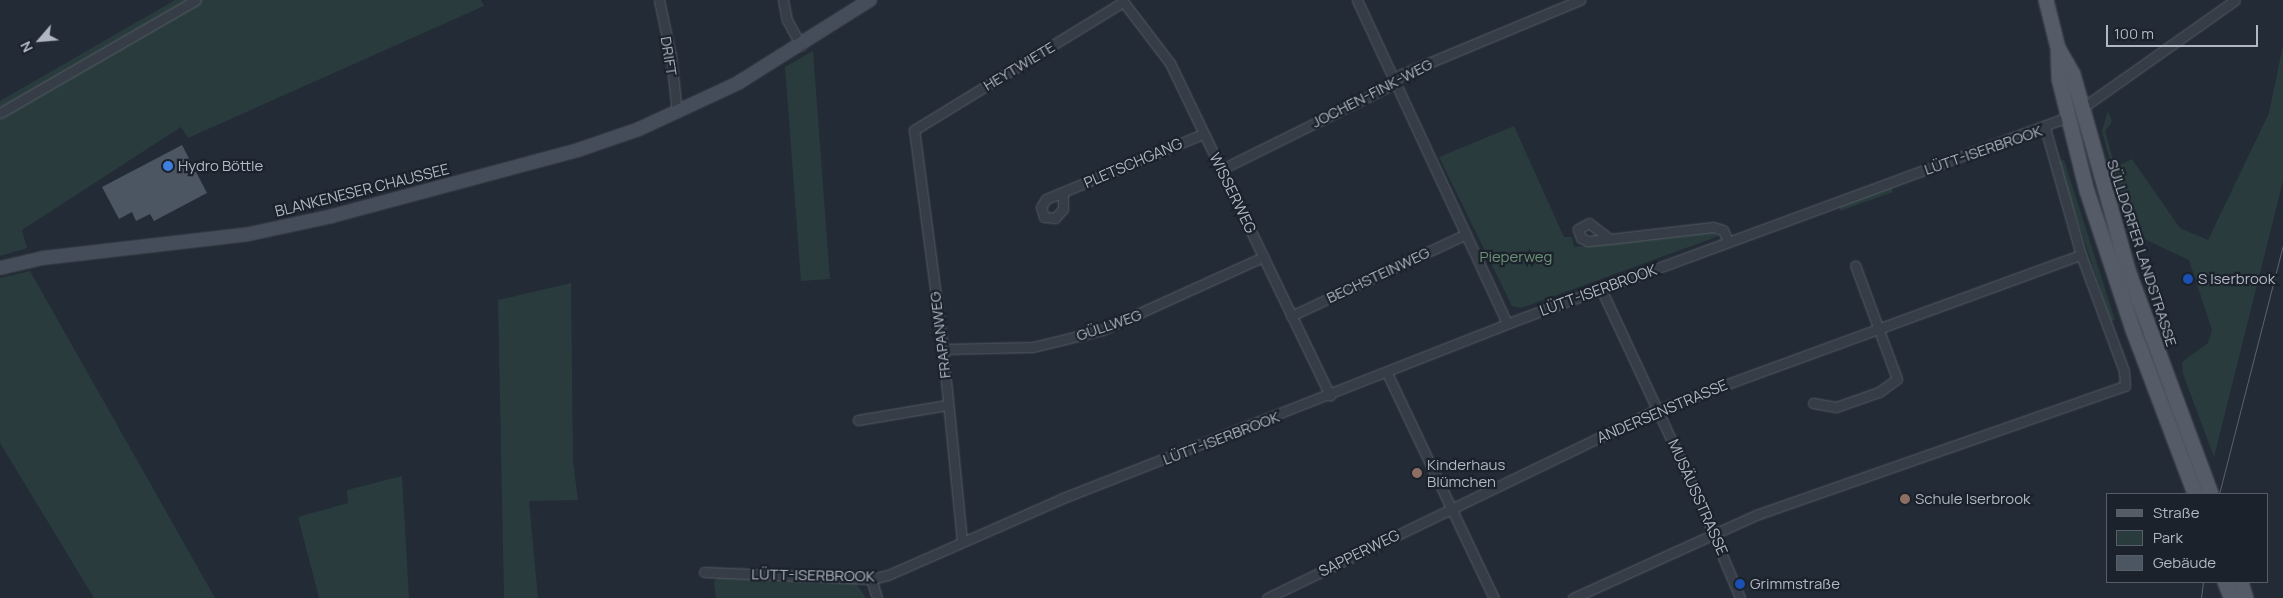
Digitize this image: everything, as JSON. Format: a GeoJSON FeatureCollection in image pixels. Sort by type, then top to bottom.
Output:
{"type":"FeatureCollection","features":[{"type":"Feature","properties":{"kind":"main road","name":"BLANKENESER CHAUSSEE"},"geometry":{"type":"LineString","coordinates":[[0,268],[43,258],[248,234],[311,221],[543,160],[676,113],[719,92],[801,45],[870,0]]}},
{"type":"Feature","properties":{"kind":"main road","name":"SÜLLDORFER LANDSTRASSE"},"geometry":{"type":"LineString","coordinates":[[2046,0],[2058,48],[2059,79],[2068,117],[2120,294],[2195,493]]}},
{"type":"Feature","properties":{"kind":"main road","name":"SÜLLDORFER LANDSTRASSE"},"geometry":{"type":"LineString","coordinates":[[2058,48],[2073,74],[2128,273],[2211,493]]}},
{"type":"Feature","properties":{"kind":"main road"},"geometry":{"type":"LineString","coordinates":[[2068,117],[2082,108]]}},
{"type":"Feature","properties":{"kind":"main road"},"geometry":{"type":"LineString","coordinates":[[2226,583],[2231,598]]}},
{"type":"Feature","properties":{"kind":"main road"},"geometry":{"type":"LineString","coordinates":[[2241,583],[2246,598]]}},
{"type":"Feature","properties":{"kind":"street"},"geometry":{"type":"LineString","coordinates":[[0,112],[196,0]]}},
{"type":"Feature","properties":{"kind":"street","name":"DRIFT"},"geometry":{"type":"LineString","coordinates":[[659,0],[671,56],[676,113]]}},
{"type":"Feature","properties":{"kind":"street"},"geometry":{"type":"LineString","coordinates":[[783,0],[787,20],[801,45]]}},
{"type":"Feature","properties":{"kind":"street"},"geometry":{"type":"LineString","coordinates":[[1358,0],[1507,323]]}},
{"type":"Feature","properties":{"kind":"street","name":"JOCHEN-FINK-WEG"},"geometry":{"type":"LineString","coordinates":[[1222,168],[1396,80],[1402,74],[1580,0]]}},
{"type":"Feature","properties":{"kind":"street"},"geometry":{"type":"LineString","coordinates":[[2082,108],[2235,0]]}},
{"type":"Feature","properties":{"kind":"street","name":"HEYTWIETE"},"geometry":{"type":"LineString","coordinates":[[914,130],[1123,1]]}},
{"type":"Feature","properties":{"kind":"street","name":"WISSERWEG"},"geometry":{"type":"LineString","coordinates":[[1123,1],[1170,63],[1330,395]]}},
{"type":"Feature","properties":{"kind":"street","name":"LÜTT-ISERBROOK"},"geometry":{"type":"LineString","coordinates":[[704,572],[871,579],[1063,498],[1387,373],[1507,323],[1728,241],[2046,128],[2068,117]]}},
{"type":"Feature","properties":{"kind":"street"},"geometry":{"type":"LineString","coordinates":[[1573,598],[1714,532],[2125,386],[2124,371],[2081,254],[2046,128]]}},
{"type":"Feature","properties":{"kind":"street","name":"FRAPANWEG"},"geometry":{"type":"LineString","coordinates":[[914,130],[943,349],[962,541]]}},
{"type":"Feature","properties":{"kind":"street","name":"PLETSCHGANG"},"geometry":{"type":"LineString","coordinates":[[1063,192],[1203,134]]}},
{"type":"Feature","properties":{"kind":"street"},"geometry":{"type":"LineString","coordinates":[[1610,239],[1713,227],[1723,230],[1728,241]]}},
{"type":"Feature","properties":{"kind":"street","name":"BECHSTEINWEG"},"geometry":{"type":"LineString","coordinates":[[1291,316],[1466,234]]}},
{"type":"Feature","properties":{"kind":"street","name":"ANDERSENSTRASSE"},"geometry":{"type":"LineString","coordinates":[[1451,508],[1658,409],[2081,254]]}},
{"type":"Feature","properties":{"kind":"street","name":"GÜLLWEG"},"geometry":{"type":"LineString","coordinates":[[943,349],[1033,348],[1102,330],[1263,257]]}},
{"type":"Feature","properties":{"kind":"street"},"geometry":{"type":"LineString","coordinates":[[1813,403],[1836,407],[1895,383],[1897,379],[1855,265]]}},
{"type":"Feature","properties":{"kind":"street","name":"MUSÄUSSTRASSE"},"geometry":{"type":"LineString","coordinates":[[1601,289],[1714,532],[1740,598]]}},
{"type":"Feature","properties":{"kind":"street"},"geometry":{"type":"LineString","coordinates":[[1387,373],[1494,598]]}},
{"type":"Feature","properties":{"kind":"street"},"geometry":{"type":"LineString","coordinates":[[858,420],[947,404]]}},
{"type":"Feature","properties":{"kind":"street","name":"SAPPERWEG"},"geometry":{"type":"LineString","coordinates":[[1267,598],[1451,508]]}},
{"type":"Feature","properties":{"kind":"street"},"geometry":{"type":"LineString","coordinates":[[871,579],[877,598]]}},
{"type":"Feature","properties":{"kind":"green space"},"geometry":{"type":"Polygon","coordinates":[[[175,0],[481,0],[484,6],[188,138],[181,127],[22,230],[27,248],[0,256],[0,101],[175,0]]]}},
{"type":"Feature","properties":{"kind":"green space"},"geometry":{"type":"Polygon","coordinates":[[[2283,45],[2283,181],[2214,457],[2183,374],[2182,362],[2208,343],[2212,330],[2189,260],[2129,232],[2102,131],[2108,111],[2112,122],[2105,131],[2115,167],[2132,159],[2180,228],[2208,240],[2269,113],[2283,45]]]}},
{"type":"Feature","properties":{"kind":"green space"},"geometry":{"type":"Polygon","coordinates":[[[813,51],[830,279],[801,281],[785,67],[813,51]]]}},
{"type":"Feature","properties":{"kind":"green space","name":"Pieperweg"},"geometry":{"type":"Polygon","coordinates":[[[1514,126],[1564,237],[1572,237],[1574,247],[1712,232],[1719,236],[1521,308],[1512,306],[1439,157],[1514,126]]]}},
{"type":"Feature","properties":{"kind":"green space"},"geometry":{"type":"Polygon","coordinates":[[[2064,160],[2115,320],[2111,321],[2065,183],[2059,161],[2064,160]]]}},
{"type":"Feature","properties":{"kind":"green space"},"geometry":{"type":"Polygon","coordinates":[[[1891,187],[1893,192],[1840,211],[1839,206],[1891,187]]]}},
{"type":"Feature","properties":{"kind":"green space"},"geometry":{"type":"Polygon","coordinates":[[[2138,259],[2152,264],[2153,268],[2145,265],[2144,267],[2169,338],[2177,341],[2175,347],[2163,333],[2138,259]]]}},
{"type":"Feature","properties":{"kind":"green space"},"geometry":{"type":"Polygon","coordinates":[[[30,271],[215,598],[94,598],[0,443],[0,278],[30,271]]]}},
{"type":"Feature","properties":{"kind":"green space"},"geometry":{"type":"Polygon","coordinates":[[[571,283],[573,461],[578,500],[529,501],[538,598],[504,598],[498,300],[571,283]]]}},
{"type":"Feature","properties":{"kind":"green space"},"geometry":{"type":"Polygon","coordinates":[[[402,476],[409,598],[319,598],[298,517],[348,503],[347,490],[402,476]]]}},
{"type":"Feature","properties":{"kind":"green space"},"geometry":{"type":"Polygon","coordinates":[[[720,574],[855,582],[866,598],[716,598],[714,582],[720,574]]]}},
{"type":"Feature","properties":{"kind":"building","name":"Hydro Böttle"},"geometry":{"type":"Polygon","coordinates":[[[182,145],[207,193],[154,221],[150,214],[136,221],[132,212],[119,219],[102,187],[182,145]]]}},
{"type":"Feature","properties":{"kind":"tram line"},"geometry":{"type":"LineString","coordinates":[[2219,493],[2283,245]]}},
{"type":"Feature","properties":{"kind":"tram line"},"geometry":{"type":"LineString","coordinates":[[2201,598],[2203,583]]}},
{"type":"Feature","properties":{"kind":"place","name":"Hydro Böttle"},"geometry":{"type":"Point","coordinates":[168,166]}},
{"type":"Feature","properties":{"kind":"place","name":"S Iserbrook"},"geometry":{"type":"Point","coordinates":[2188,279]}},
{"type":"Feature","properties":{"kind":"place","name":"Kinderhaus Blümchen"},"geometry":{"type":"Point","coordinates":[1417,473]}},
{"type":"Feature","properties":{"kind":"place","name":"Schule Iserbrook"},"geometry":{"type":"Point","coordinates":[1905,499]}},
{"type":"Feature","properties":{"kind":"place","name":"Grimmstraße"},"geometry":{"type":"Point","coordinates":[1740,584]}}]}
